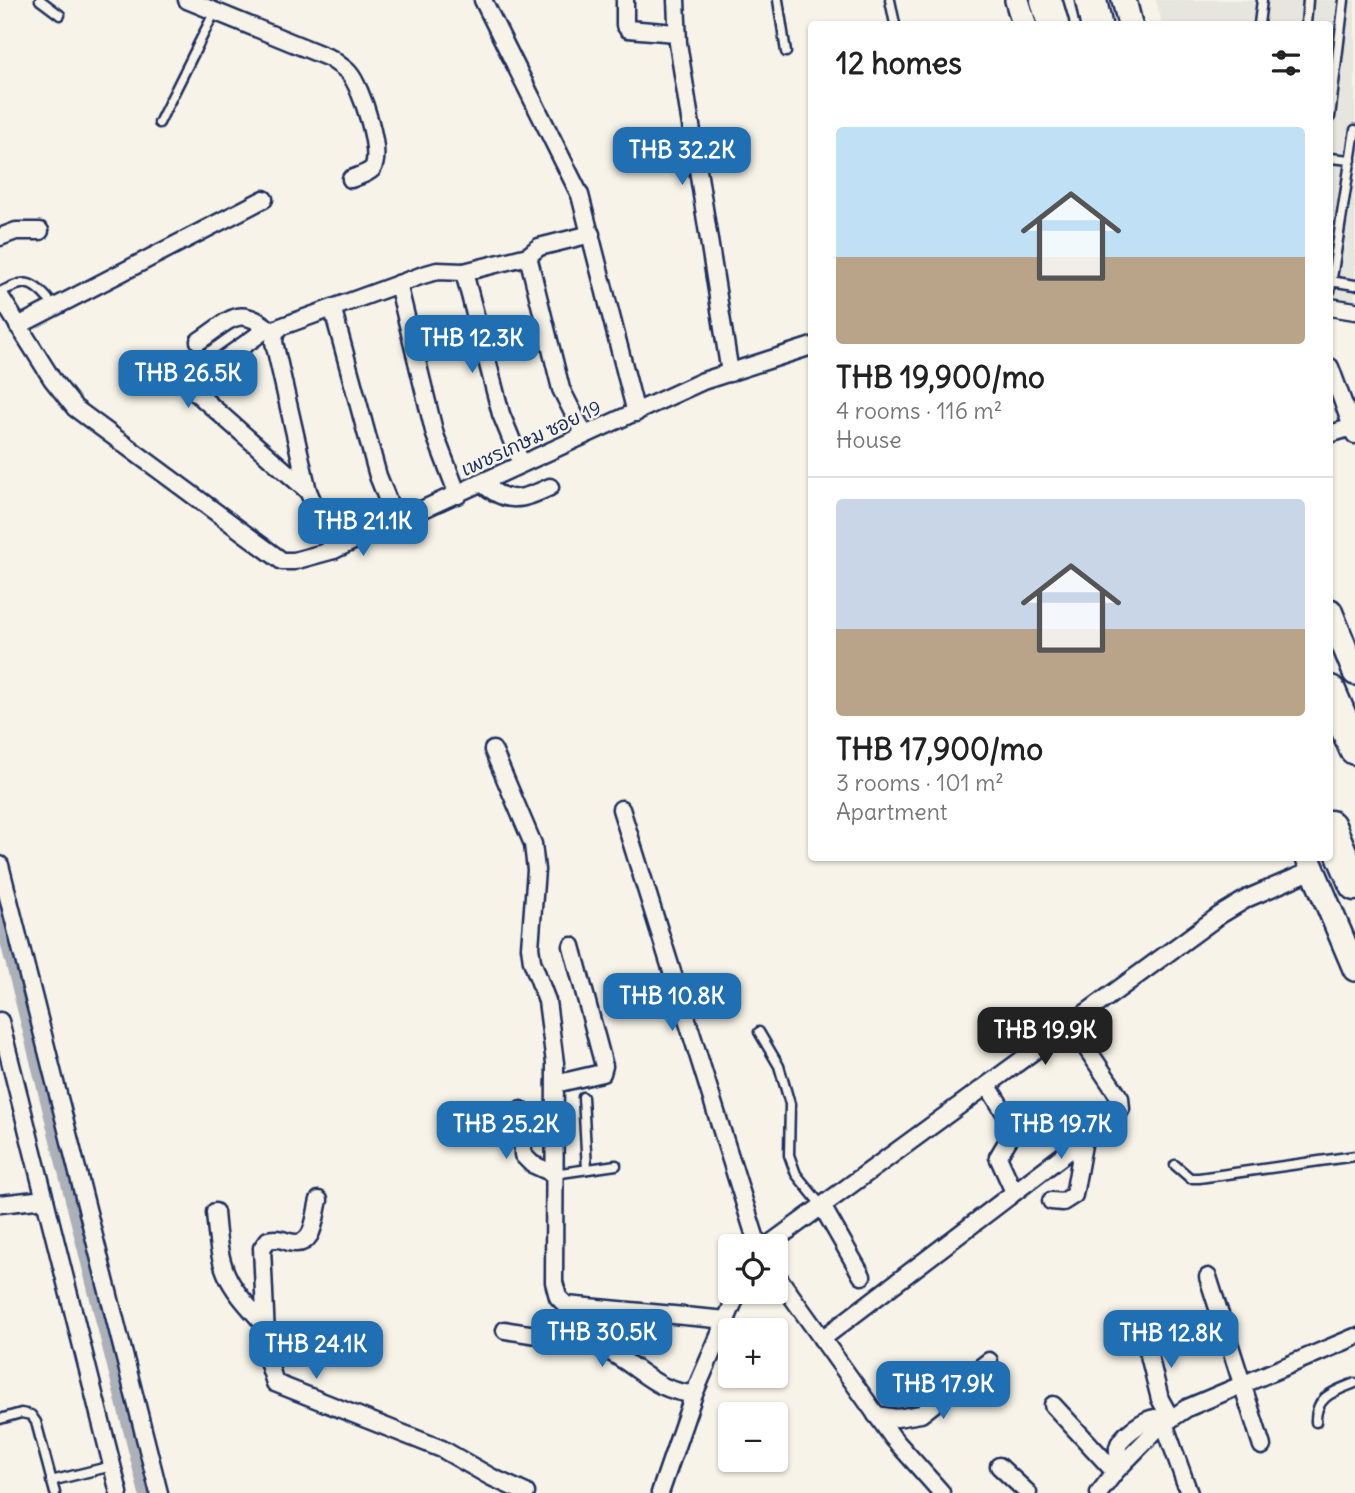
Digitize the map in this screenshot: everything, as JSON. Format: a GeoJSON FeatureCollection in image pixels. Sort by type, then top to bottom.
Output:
{"type":"FeatureCollection","features":[{"type":"Feature","properties":{"kind":"highway"},"geometry":{"type":"LineString","coordinates":[[1046,0],[1052,21]]}},
{"type":"Feature","properties":{"kind":"highway"},"geometry":{"type":"LineString","coordinates":[[1091,0],[1095,21]]}},
{"type":"Feature","properties":{"kind":"highway"},"geometry":{"type":"LineString","coordinates":[[1333,698],[1355,749]]}},
{"type":"Feature","properties":{"kind":"highway"},"geometry":{"type":"LineString","coordinates":[[1333,833],[1355,886]]}},
{"type":"Feature","properties":{"kind":"main road"},"geometry":{"type":"LineString","coordinates":[[1017,0],[1023,21]]}},
{"type":"Feature","properties":{"kind":"main road"},"geometry":{"type":"LineString","coordinates":[[1124,0],[1129,21]]}},
{"type":"Feature","properties":{"kind":"main road"},"geometry":{"type":"LineString","coordinates":[[1333,618],[1355,673]]}},
{"type":"Feature","properties":{"kind":"main road"},"geometry":{"type":"LineString","coordinates":[[1310,864],[1355,969]]}},
{"type":"Feature","properties":{"kind":"street"},"geometry":{"type":"LineString","coordinates":[[187,0],[331,59],[348,72],[364,102],[375,148],[372,168],[351,178]]}},
{"type":"Feature","properties":{"kind":"street"},"geometry":{"type":"LineString","coordinates":[[483,0],[580,195],[636,413]]}},
{"type":"Feature","properties":{"kind":"street"},"geometry":{"type":"LineString","coordinates":[[625,0],[628,29],[676,33]]}},
{"type":"Feature","properties":{"kind":"street"},"geometry":{"type":"LineString","coordinates":[[676,0],[676,33],[730,373]]}},
{"type":"Feature","properties":{"kind":"street"},"geometry":{"type":"LineString","coordinates":[[18,326],[264,199]]}},
{"type":"Feature","properties":{"kind":"street"},"geometry":{"type":"LineString","coordinates":[[0,237],[16,231],[40,231]]}},
{"type":"Feature","properties":{"kind":"street"},"geometry":{"type":"LineString","coordinates":[[308,491],[193,390],[192,384],[196,379],[280,327],[438,271],[464,272],[528,256],[549,243],[591,234]]}},
{"type":"Feature","properties":{"kind":"street"},"geometry":{"type":"LineString","coordinates":[[528,256],[561,389],[584,434]]}},
{"type":"Feature","properties":{"kind":"street"},"geometry":{"type":"LineString","coordinates":[[464,272],[501,414],[522,463]]}},
{"type":"Feature","properties":{"kind":"street"},"geometry":{"type":"LineString","coordinates":[[398,285],[435,435],[458,495]]}},
{"type":"Feature","properties":{"kind":"street","name":"เพชรเกษม ซอย 19"},"geometry":{"type":"LineString","coordinates":[[0,294],[52,379],[75,408],[282,561],[294,561],[334,550],[703,382],[808,347]]}},
{"type":"Feature","properties":{"kind":"street"},"geometry":{"type":"LineString","coordinates":[[1333,307],[1355,311]]}},
{"type":"Feature","properties":{"kind":"street"},"geometry":{"type":"LineString","coordinates":[[332,310],[378,475],[397,523]]}},
{"type":"Feature","properties":{"kind":"street"},"geometry":{"type":"LineString","coordinates":[[199,341],[228,321],[244,315],[251,316],[271,331],[308,491],[334,550]]}},
{"type":"Feature","properties":{"kind":"street"},"geometry":{"type":"LineString","coordinates":[[1333,375],[1353,431],[1333,434]]}},
{"type":"Feature","properties":{"kind":"street"},"geometry":{"type":"LineString","coordinates":[[482,483],[496,495],[517,499],[550,487]]}},
{"type":"Feature","properties":{"kind":"street"},"geometry":{"type":"LineString","coordinates":[[494,750],[533,844],[536,870],[530,947],[532,961],[547,1001],[555,1084],[554,1282],[558,1297],[566,1304],[718,1319]]}},
{"type":"Feature","properties":{"kind":"street"},"geometry":{"type":"LineString","coordinates":[[621,809],[754,1234]]}},
{"type":"Feature","properties":{"kind":"street"},"geometry":{"type":"LineString","coordinates":[[784,1234],[1220,915],[1310,864]]}},
{"type":"Feature","properties":{"kind":"street"},"geometry":{"type":"LineString","coordinates":[[0,865],[159,1493]]}},
{"type":"Feature","properties":{"kind":"street"},"geometry":{"type":"LineString","coordinates":[[555,1084],[593,1077],[602,1073],[604,1066],[572,946]]}},
{"type":"Feature","properties":{"kind":"street"},"geometry":{"type":"LineString","coordinates":[[0,1021],[119,1493]]}},
{"type":"Feature","properties":{"kind":"street"},"geometry":{"type":"LineString","coordinates":[[822,1339],[1116,1115],[1122,1104],[1121,1098],[1071,1025]]}},
{"type":"Feature","properties":{"kind":"street"},"geometry":{"type":"LineString","coordinates":[[988,1086],[1013,1126],[1013,1132],[998,1157],[1014,1192]]}},
{"type":"Feature","properties":{"kind":"street"},"geometry":{"type":"LineString","coordinates":[[521,1110],[523,1155],[532,1164],[554,1174]]}},
{"type":"Feature","properties":{"kind":"street"},"geometry":{"type":"LineString","coordinates":[[1051,1201],[1063,1202],[1074,1195],[1084,1139]]}},
{"type":"Feature","properties":{"kind":"street"},"geometry":{"type":"LineString","coordinates":[[0,1203],[45,1199]]}},
{"type":"Feature","properties":{"kind":"street"},"geometry":{"type":"LineString","coordinates":[[319,1200],[307,1242],[299,1244],[275,1238],[268,1240],[262,1248],[267,1358],[275,1383],[442,1449],[526,1493]]}},
{"type":"Feature","properties":{"kind":"street"},"geometry":{"type":"LineString","coordinates":[[822,1206],[862,1276]]}},
{"type":"Feature","properties":{"kind":"street"},"geometry":{"type":"LineString","coordinates":[[215,1212],[218,1247],[225,1275],[236,1294],[264,1324]]}},
{"type":"Feature","properties":{"kind":"street"},"geometry":{"type":"LineString","coordinates":[[1208,1277],[1262,1446]]}},
{"type":"Feature","properties":{"kind":"street"},"geometry":{"type":"LineString","coordinates":[[788,1291],[893,1438],[940,1492]]}},
{"type":"Feature","properties":{"kind":"street"},"geometry":{"type":"LineString","coordinates":[[505,1330],[599,1347],[622,1358],[663,1388],[694,1394]]}},
{"type":"Feature","properties":{"kind":"street"},"geometry":{"type":"LineString","coordinates":[[1143,1331],[1157,1392],[1189,1493]]}},
{"type":"Feature","properties":{"kind":"street"},"geometry":{"type":"LineString","coordinates":[[1099,1493],[1118,1469],[1168,1421],[1187,1408],[1355,1338]]}},
{"type":"Feature","properties":{"kind":"street"},"geometry":{"type":"LineString","coordinates":[[660,1493],[694,1394],[718,1340]]}},
{"type":"Feature","properties":{"kind":"street"},"geometry":{"type":"LineString","coordinates":[[876,1415],[897,1418],[921,1414],[989,1361]]}},
{"type":"Feature","properties":{"kind":"street"},"geometry":{"type":"LineString","coordinates":[[1053,1405],[1118,1469]]}},
{"type":"Feature","properties":{"kind":"street"},"geometry":{"type":"LineString","coordinates":[[999,1466],[1028,1493]]}},
{"type":"Feature","properties":{"kind":"lane"},"geometry":{"type":"LineString","coordinates":[[40,0],[60,15]]}},
{"type":"Feature","properties":{"kind":"lane"},"geometry":{"type":"LineString","coordinates":[[778,0],[786,52]]}},
{"type":"Feature","properties":{"kind":"lane"},"geometry":{"type":"LineString","coordinates":[[890,0],[894,21]]}},
{"type":"Feature","properties":{"kind":"lane"},"geometry":{"type":"LineString","coordinates":[[1259,21],[1262,0]]}},
{"type":"Feature","properties":{"kind":"lane"},"geometry":{"type":"LineString","coordinates":[[1306,21],[1308,0]]}},
{"type":"Feature","properties":{"kind":"lane"},"geometry":{"type":"LineString","coordinates":[[1333,95],[1346,0],[1355,3]]}},
{"type":"Feature","properties":{"kind":"lane"},"geometry":{"type":"LineString","coordinates":[[159,122],[215,13]]}},
{"type":"Feature","properties":{"kind":"lane"},"geometry":{"type":"LineString","coordinates":[[1333,269],[1355,130]]}},
{"type":"Feature","properties":{"kind":"lane"},"geometry":{"type":"LineString","coordinates":[[1333,158],[1351,160]]}},
{"type":"Feature","properties":{"kind":"lane"},"geometry":{"type":"LineString","coordinates":[[1333,281],[1355,285]]}},
{"type":"Feature","properties":{"kind":"lane"},"geometry":{"type":"LineString","coordinates":[[0,294],[16,284],[27,283],[37,286],[48,299]]}},
{"type":"Feature","properties":{"kind":"lane"},"geometry":{"type":"LineString","coordinates":[[759,1032],[779,1066],[790,1104],[789,1155],[796,1174],[822,1206]]}},
{"type":"Feature","properties":{"kind":"lane"},"geometry":{"type":"LineString","coordinates":[[583,1097],[587,1169]]}},
{"type":"Feature","properties":{"kind":"lane"},"geometry":{"type":"LineString","coordinates":[[1175,1165],[1190,1178],[1199,1178],[1355,1156]]}},
{"type":"Feature","properties":{"kind":"lane"},"geometry":{"type":"LineString","coordinates":[[554,1174],[615,1164]]}},
{"type":"Feature","properties":{"kind":"lane"},"geometry":{"type":"LineString","coordinates":[[1316,1422],[1318,1406],[1328,1394],[1355,1383]]}},
{"type":"Feature","properties":{"kind":"lane"},"geometry":{"type":"LineString","coordinates":[[0,1419],[21,1413],[31,1415],[36,1422],[55,1493]]}},
{"type":"Feature","properties":{"kind":"lane"},"geometry":{"type":"LineString","coordinates":[[51,1481],[112,1466]]}},
{"type":"Feature","properties":{"kind":"shaded area"},"geometry":{"type":"Polygon","coordinates":[[[1156,0],[1355,0],[1355,304],[1333,301],[1333,21],[1161,21],[1156,0]]]}},
{"type":"Feature","properties":{"kind":"waterway"},"geometry":{"type":"LineString","coordinates":[[0,909],[147,1493]]}}]}
